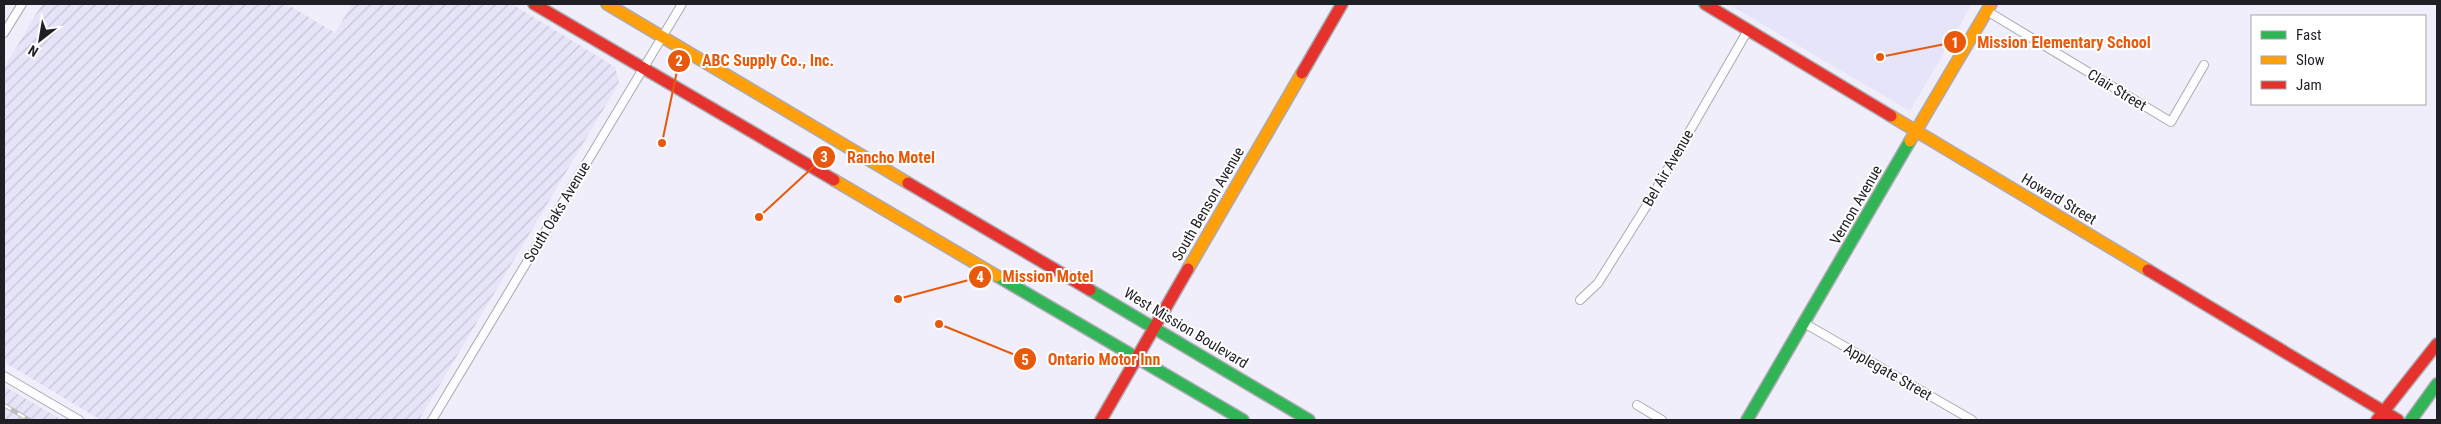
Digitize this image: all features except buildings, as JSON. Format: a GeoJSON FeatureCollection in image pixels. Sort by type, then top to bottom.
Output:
{"type":"FeatureCollection","features":[{"type":"Feature","properties":{"kind":"main road"},"geometry":{"type":"LineString","coordinates":[[534,4],[1243,420]]}},
{"type":"Feature","properties":{"kind":"main road","name":"West Mission Boulevard"},"geometry":{"type":"LineString","coordinates":[[607,4],[1309,420]]}},
{"type":"Feature","properties":{"kind":"main road","name":"South Benson Avenue"},"geometry":{"type":"LineString","coordinates":[[1101,420],[1342,4]]}},
{"type":"Feature","properties":{"kind":"main road","name":"Howard Street"},"geometry":{"type":"LineString","coordinates":[[1705,4],[1917,131],[2380,416],[2398,420]]}},
{"type":"Feature","properties":{"kind":"main road","name":"Vernon Avenue"},"geometry":{"type":"LineString","coordinates":[[1747,420],[1989,8]]}},
{"type":"Feature","properties":{"kind":"main road"},"geometry":{"type":"LineString","coordinates":[[2380,416],[2437,344]]}},
{"type":"Feature","properties":{"kind":"main road"},"geometry":{"type":"LineString","coordinates":[[2411,420],[2437,384]]}},
{"type":"Feature","properties":{"kind":"street"},"geometry":{"type":"LineString","coordinates":[[4,33],[22,4]]}},
{"type":"Feature","properties":{"kind":"street","name":"South Oaks Avenue"},"geometry":{"type":"LineString","coordinates":[[432,420],[682,4]]}},
{"type":"Feature","properties":{"kind":"street","name":"Clair Street"},"geometry":{"type":"LineString","coordinates":[[1989,8],[2170,122],[2204,65]]}},
{"type":"Feature","properties":{"kind":"street","name":"Bel Air Avenue"},"geometry":{"type":"LineString","coordinates":[[1580,300],[1598,283],[1637,221],[1748,30]]}},
{"type":"Feature","properties":{"kind":"street","name":"Applegate Street"},"geometry":{"type":"LineString","coordinates":[[1804,323],[1972,420]]}},
{"type":"Feature","properties":{"kind":"street"},"geometry":{"type":"LineString","coordinates":[[4,376],[79,420]]}},
{"type":"Feature","properties":{"kind":"street"},"geometry":{"type":"LineString","coordinates":[[1637,405],[1662,420]]}},
{"type":"Feature","properties":{"kind":"shaded area"},"geometry":{"type":"Polygon","coordinates":[[[42,4],[287,4],[335,33],[352,4],[512,4],[615,67],[619,83],[419,420],[101,420],[4,362],[4,68],[42,4]]]}},
{"type":"Feature","properties":{"kind":"shaded area"},"geometry":{"type":"Polygon","coordinates":[[[1728,4],[1972,4],[1910,111],[1728,4]]]}},
{"type":"Feature","properties":{"kind":"shaded area"},"geometry":{"type":"Polygon","coordinates":[[[4,386],[62,420],[4,420],[4,386]]]}},
{"type":"Feature","properties":{"kind":"railway"},"geometry":{"type":"LineString","coordinates":[[4,405],[29,420]]}},
{"type":"Feature","properties":{"kind":"traffic: fast"},"geometry":{"type":"LineString","coordinates":[[1747,420],[1910,141]]}},
{"type":"Feature","properties":{"kind":"traffic: fast"},"geometry":{"type":"LineString","coordinates":[[997,276],[1243,420]]}},
{"type":"Feature","properties":{"kind":"traffic: fast"},"geometry":{"type":"LineString","coordinates":[[1090,290],[1309,420]]}},
{"type":"Feature","properties":{"kind":"traffic: fast"},"geometry":{"type":"LineString","coordinates":[[2411,420],[2437,384]]}},
{"type":"Feature","properties":{"kind":"traffic: slow"},"geometry":{"type":"LineString","coordinates":[[607,4],[908,183]]}},
{"type":"Feature","properties":{"kind":"traffic: slow"},"geometry":{"type":"LineString","coordinates":[[1910,141],[1991,4]]}},
{"type":"Feature","properties":{"kind":"traffic: slow"},"geometry":{"type":"LineString","coordinates":[[1188,269],[1302,73]]}},
{"type":"Feature","properties":{"kind":"traffic: slow"},"geometry":{"type":"LineString","coordinates":[[1891,116],[2148,270]]}},
{"type":"Feature","properties":{"kind":"traffic: slow"},"geometry":{"type":"LineString","coordinates":[[834,180],[997,276]]}},
{"type":"Feature","properties":{"kind":"traffic: jam"},"geometry":{"type":"LineString","coordinates":[[534,4],[834,180]]}},
{"type":"Feature","properties":{"kind":"traffic: jam"},"geometry":{"type":"LineString","coordinates":[[1302,73],[1342,4]]}},
{"type":"Feature","properties":{"kind":"traffic: jam"},"geometry":{"type":"LineString","coordinates":[[1705,4],[1891,116]]}},
{"type":"Feature","properties":{"kind":"traffic: jam"},"geometry":{"type":"LineString","coordinates":[[908,183],[1090,290]]}},
{"type":"Feature","properties":{"kind":"traffic: jam"},"geometry":{"type":"LineString","coordinates":[[1101,420],[1188,269]]}},
{"type":"Feature","properties":{"kind":"traffic: jam"},"geometry":{"type":"LineString","coordinates":[[2148,270],[2398,420]]}},
{"type":"Feature","properties":{"kind":"traffic: jam"},"geometry":{"type":"LineString","coordinates":[[2377,420],[2437,344]]}},
{"type":"Feature","properties":{"kind":"place","name":"Mission Elementary School"},"geometry":{"type":"Point","coordinates":[1880,57]}},
{"type":"Feature","properties":{"kind":"place","name":"ABC Supply Co., Inc."},"geometry":{"type":"Point","coordinates":[662,143]}},
{"type":"Feature","properties":{"kind":"place","name":"Rancho Motel"},"geometry":{"type":"Point","coordinates":[759,217]}},
{"type":"Feature","properties":{"kind":"place","name":"Mission Motel"},"geometry":{"type":"Point","coordinates":[898,299]}},
{"type":"Feature","properties":{"kind":"place","name":"Ontario Motor Inn"},"geometry":{"type":"Point","coordinates":[939,324]}}]}
